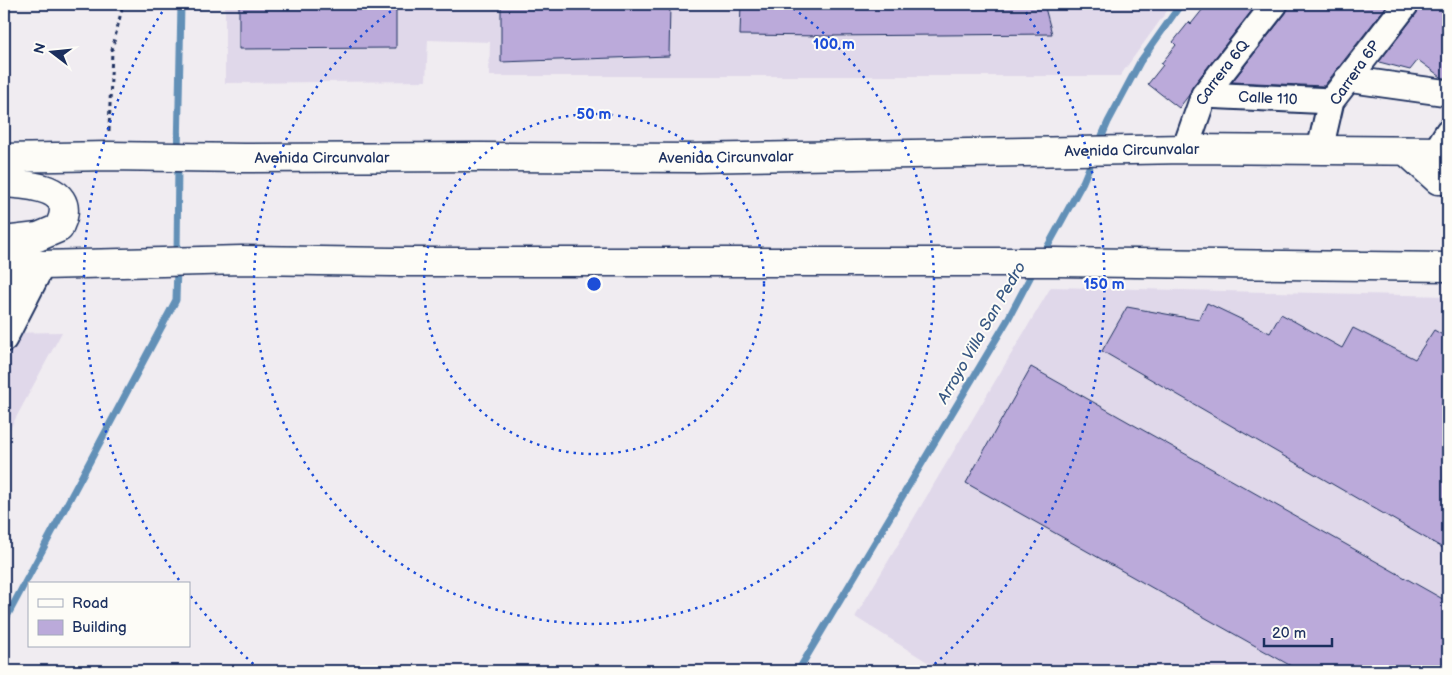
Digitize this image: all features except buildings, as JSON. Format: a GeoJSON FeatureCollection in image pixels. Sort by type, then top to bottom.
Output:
{"type":"FeatureCollection","features":[{"type":"Feature","properties":{"kind":"highway","name":"Avenida Circunvalar"},"geometry":{"type":"LineString","coordinates":[[4,158],[108,156],[244,158],[694,158],[1185,149],[1406,150],[1444,144]]}},
{"type":"Feature","properties":{"kind":"highway"},"geometry":{"type":"LineString","coordinates":[[1406,150],[1438,180],[1448,180]]}},
{"type":"Feature","properties":{"kind":"highway"},"geometry":{"type":"LineString","coordinates":[[4,184],[41,187],[55,193],[63,204],[64,216],[59,228],[38,238],[4,240]]}},
{"type":"Feature","properties":{"kind":"highway"},"geometry":{"type":"LineString","coordinates":[[4,264],[242,260],[1447,265]]}},
{"type":"Feature","properties":{"kind":"highway"},"geometry":{"type":"LineString","coordinates":[[4,288],[42,264]]}},
{"type":"Feature","properties":{"kind":"street","name":"Carrera 6Q"},"geometry":{"type":"LineString","coordinates":[[1185,149],[1204,95],[1275,4]]}},
{"type":"Feature","properties":{"kind":"street","name":"Carrera 6P"},"geometry":{"type":"LineString","coordinates":[[1320,149],[1331,101],[1406,4]]}},
{"type":"Feature","properties":{"kind":"street"},"geometry":{"type":"LineString","coordinates":[[1347,79],[1448,93]]}},
{"type":"Feature","properties":{"kind":"street","name":"Calle 110"},"geometry":{"type":"LineString","coordinates":[[1204,95],[1331,101]]}},
{"type":"Feature","properties":{"kind":"street"},"geometry":{"type":"LineString","coordinates":[[4,339],[42,264]]}},
{"type":"Feature","properties":{"kind":"path"},"geometry":{"type":"LineString","coordinates":[[108,156],[112,50],[123,4]]}},
{"type":"Feature","properties":{"kind":"shaded area"},"geometry":{"type":"Polygon","coordinates":[[[225,4],[1172,4],[1120,76],[489,76],[490,42],[428,40],[426,81],[225,83],[225,4]]]}},
{"type":"Feature","properties":{"kind":"shaded area"},"geometry":{"type":"Polygon","coordinates":[[[1051,287],[1448,296],[1448,671],[942,671],[855,617],[1051,287]]]}},
{"type":"Feature","properties":{"kind":"shaded area"},"geometry":{"type":"Polygon","coordinates":[[[62,332],[4,440],[4,333],[62,332]]]}},
{"type":"Feature","properties":{"kind":"waterway"},"geometry":{"type":"LineString","coordinates":[[178,151],[181,4]]}},
{"type":"Feature","properties":{"kind":"waterway","name":"Arroyo Villa San Pedro"},"geometry":{"type":"LineString","coordinates":[[1098,145],[1140,62],[1181,4]]}},
{"type":"Feature","properties":{"kind":"waterway","name":"Arroyo Villa San Pedro"},"geometry":{"type":"LineString","coordinates":[[1043,255],[1083,182],[1093,158]]}},
{"type":"Feature","properties":{"kind":"waterway"},"geometry":{"type":"LineString","coordinates":[[177,256],[178,162]]}},
{"type":"Feature","properties":{"kind":"waterway"},"geometry":{"type":"LineString","coordinates":[[4,622],[176,300],[177,267]]}},
{"type":"Feature","properties":{"kind":"waterway","name":"Arroyo Villa San Pedro"},"geometry":{"type":"LineString","coordinates":[[798,671],[1007,321],[1035,268]]}}]}
